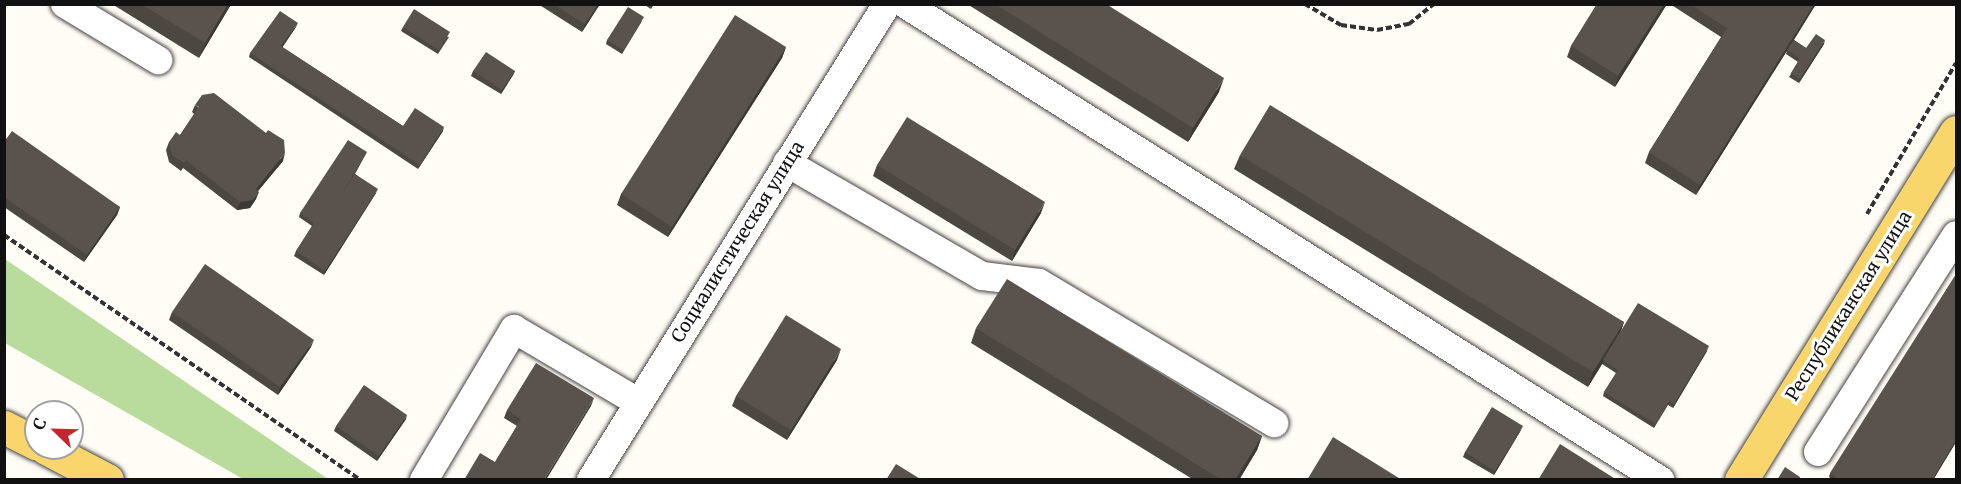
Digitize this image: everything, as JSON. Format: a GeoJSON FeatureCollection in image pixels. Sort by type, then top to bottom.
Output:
{"type":"FeatureCollection","features":[{"type":"Feature","properties":{"kind":"main road","name":"Республиканская улица"},"geometry":{"type":"LineString","coordinates":[[1741,480],[1956,132]]}},
{"type":"Feature","properties":{"kind":"main road"},"geometry":{"type":"LineString","coordinates":[[4,427],[24,437]]}},
{"type":"Feature","properties":{"kind":"main road"},"geometry":{"type":"LineString","coordinates":[[69,460],[107,480]]}},
{"type":"Feature","properties":{"kind":"street"},"geometry":{"type":"LineString","coordinates":[[65,4],[158,60]]}},
{"type":"Feature","properties":{"kind":"street","name":"Социалистическая улица"},"geometry":{"type":"LineString","coordinates":[[591,480],[886,4]]}},
{"type":"Feature","properties":{"kind":"street"},"geometry":{"type":"LineString","coordinates":[[905,4],[1658,479]]}},
{"type":"Feature","properties":{"kind":"street"},"geometry":{"type":"LineString","coordinates":[[787,163],[982,276],[1039,283],[1274,423]]}},
{"type":"Feature","properties":{"kind":"street"},"geometry":{"type":"LineString","coordinates":[[1818,452],[1956,235]]}},
{"type":"Feature","properties":{"kind":"street"},"geometry":{"type":"LineString","coordinates":[[424,480],[514,329],[638,402]]}},
{"type":"Feature","properties":{"kind":"path"},"geometry":{"type":"LineString","coordinates":[[1305,4],[1341,25],[1377,30],[1409,24],[1434,4]]}},
{"type":"Feature","properties":{"kind":"path"},"geometry":{"type":"LineString","coordinates":[[4,235],[360,480]]}},
{"type":"Feature","properties":{"kind":"green space"},"geometry":{"type":"Polygon","coordinates":[[[5,259],[328,479],[243,479],[5,343],[5,259]]]}},
{"type":"Feature","properties":{"kind":"building"},"geometry":{"type":"Polygon","coordinates":[[[141,4],[228,4],[205,43],[141,4]]]}},
{"type":"Feature","properties":{"kind":"building"},"geometry":{"type":"Polygon","coordinates":[[[553,4],[598,4],[585,24],[553,4]]]}},
{"type":"Feature","properties":{"kind":"building"},"geometry":{"type":"Polygon","coordinates":[[[995,4],[1106,4],[1224,78],[1193,128],[995,4]]]}},
{"type":"Feature","properties":{"kind":"building"},"geometry":{"type":"Polygon","coordinates":[[[1597,4],[1664,4],[1618,76],[1571,46],[1597,4]]]}},
{"type":"Feature","properties":{"kind":"building"},"geometry":{"type":"Polygon","coordinates":[[[1690,4],[1814,4],[1700,185],[1649,152],[1727,28],[1690,4]]]}},
{"type":"Feature","properties":{"kind":"building"},"geometry":{"type":"Polygon","coordinates":[[[628,7],[644,17],[624,50],[607,40],[628,7]]]}},
{"type":"Feature","properties":{"kind":"building"},"geometry":{"type":"Polygon","coordinates":[[[414,9],[450,32],[439,50],[403,27],[414,9]]]}},
{"type":"Feature","properties":{"kind":"building"},"geometry":{"type":"Polygon","coordinates":[[[280,11],[298,23],[281,46],[403,126],[415,108],[444,127],[420,165],[250,53],[280,11]]]}},
{"type":"Feature","properties":{"kind":"building"},"geometry":{"type":"Polygon","coordinates":[[[735,15],[786,47],[672,227],[621,194],[735,15]]]}},
{"type":"Feature","properties":{"kind":"building"},"geometry":{"type":"Polygon","coordinates":[[[1816,34],[1825,40],[1800,79],[1791,73],[1800,58],[1787,50],[1794,40],[1806,48],[1816,34]]]}},
{"type":"Feature","properties":{"kind":"building"},"geometry":{"type":"Polygon","coordinates":[[[486,52],[515,71],[502,90],[473,71],[486,52]]]}},
{"type":"Feature","properties":{"kind":"building"},"geometry":{"type":"Polygon","coordinates":[[[214,93],[266,133],[268,130],[284,140],[285,153],[256,189],[259,192],[253,200],[240,202],[186,160],[184,163],[172,155],[169,142],[176,132],[180,135],[199,107],[195,105],[202,95],[214,93]]]}},
{"type":"Feature","properties":{"kind":"building"},"geometry":{"type":"Polygon","coordinates":[[[1270,105],[1624,322],[1593,372],[1240,155],[1270,105]]]}},
{"type":"Feature","properties":{"kind":"building"},"geometry":{"type":"Polygon","coordinates":[[[907,117],[1045,202],[1015,250],[877,165],[907,117]]]}},
{"type":"Feature","properties":{"kind":"building"},"geometry":{"type":"Polygon","coordinates":[[[12,131],[120,207],[87,255],[4,197],[4,142],[12,131]]]}},
{"type":"Feature","properties":{"kind":"building"},"geometry":{"type":"Polygon","coordinates":[[[348,140],[367,152],[339,198],[355,174],[378,189],[325,271],[296,251],[314,223],[300,213],[348,140]]]}},
{"type":"Feature","properties":{"kind":"building"},"geometry":{"type":"Polygon","coordinates":[[[205,264],[314,340],[280,387],[172,312],[205,264]]]}},
{"type":"Feature","properties":{"kind":"building"},"geometry":{"type":"Polygon","coordinates":[[[1956,274],[1956,440],[1932,480],[1840,480],[1830,473],[1956,274]]]}},
{"type":"Feature","properties":{"kind":"building"},"geometry":{"type":"Polygon","coordinates":[[[1007,279],[1262,436],[1235,480],[1222,480],[976,328],[1007,279]]]}},
{"type":"Feature","properties":{"kind":"building"},"geometry":{"type":"Polygon","coordinates":[[[1638,303],[1709,346],[1674,404],[1669,401],[1656,424],[1604,392],[1618,370],[1603,360],[1638,303]]]}},
{"type":"Feature","properties":{"kind":"building"},"geometry":{"type":"Polygon","coordinates":[[[786,315],[841,349],[791,430],[736,396],[786,315]]]}},
{"type":"Feature","properties":{"kind":"building"},"geometry":{"type":"Polygon","coordinates":[[[536,363],[594,398],[544,480],[464,480],[480,453],[495,462],[521,419],[507,410],[536,363]]]}},
{"type":"Feature","properties":{"kind":"building"},"geometry":{"type":"Polygon","coordinates":[[[364,385],[407,415],[379,456],[336,426],[364,385]]]}},
{"type":"Feature","properties":{"kind":"building"},"geometry":{"type":"Polygon","coordinates":[[[1492,407],[1523,426],[1495,471],[1465,452],[1492,407]]]}},
{"type":"Feature","properties":{"kind":"building"},"geometry":{"type":"Polygon","coordinates":[[[1333,437],[1402,480],[1307,480],[1333,437]]]}},
{"type":"Feature","properties":{"kind":"building"},"geometry":{"type":"Polygon","coordinates":[[[1560,444],[1617,480],[1538,480],[1560,444]]]}},
{"type":"Feature","properties":{"kind":"building"},"geometry":{"type":"Polygon","coordinates":[[[896,464],[922,480],[886,480],[896,464]]]}},
{"type":"Feature","properties":{"kind":"building"},"geometry":{"type":"Polygon","coordinates":[[[1785,467],[1800,477],[1799,480],[1777,480],[1785,467]]]}}]}
